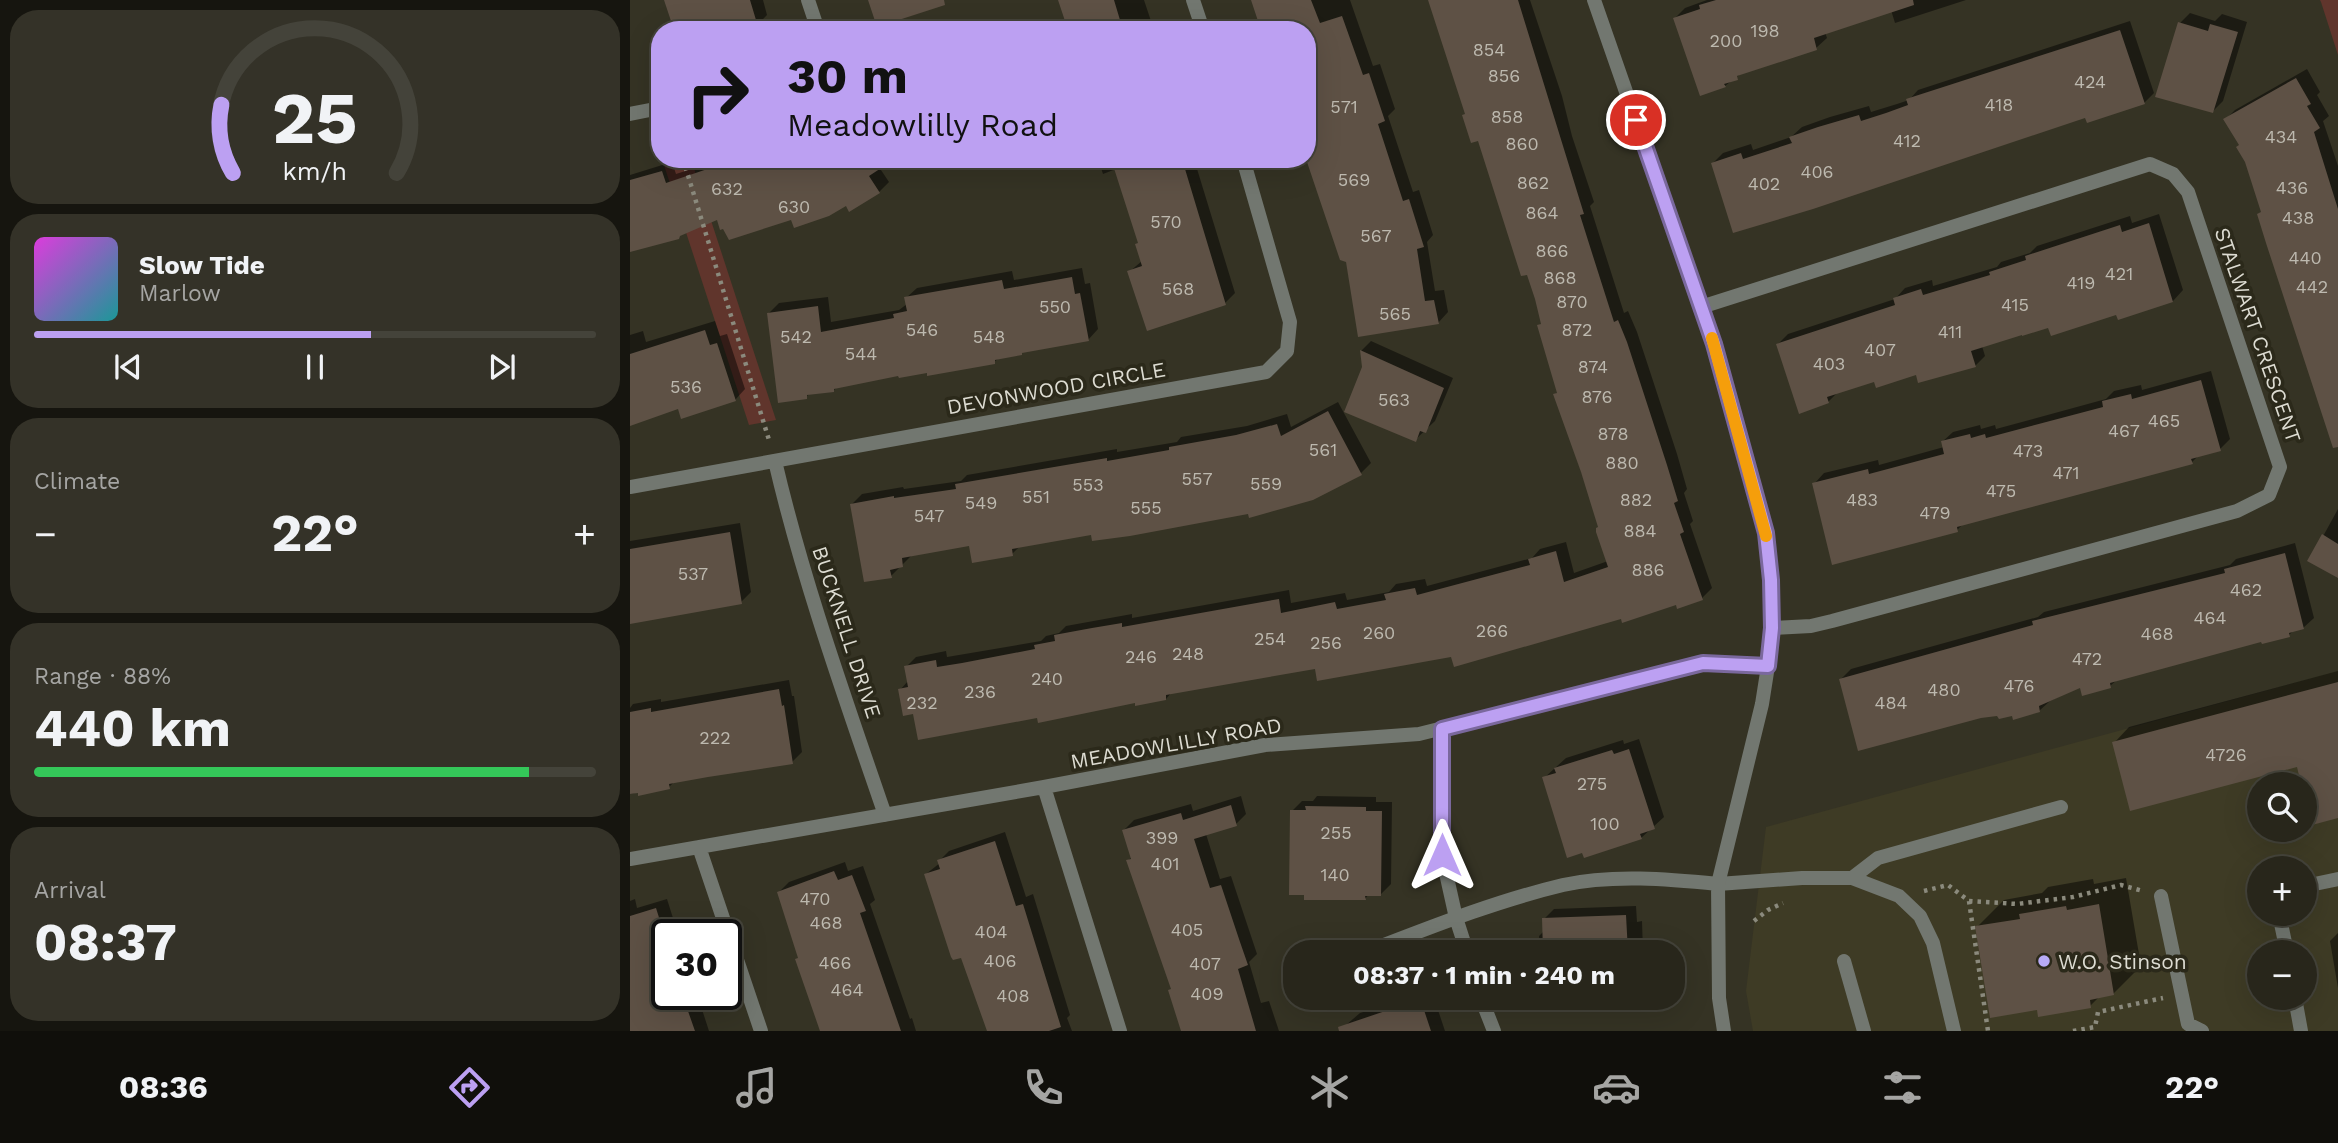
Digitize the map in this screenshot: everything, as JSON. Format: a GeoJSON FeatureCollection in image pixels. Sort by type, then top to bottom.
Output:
{"type":"FeatureCollection","features":[{"type":"Feature","properties":{"kind":"street"},"geometry":{"type":"LineString","coordinates":[[808,0],[815,21]]}},
{"type":"Feature","properties":{"kind":"street"},"geometry":{"type":"LineString","coordinates":[[1193,0],[1200,21]]}},
{"type":"Feature","properties":{"kind":"street"},"geometry":{"type":"LineString","coordinates":[[1594,0],[1714,344],[1766,533],[1772,628],[1768,666],[1762,704],[1718,884],[1719,998],[1724,1031]]}},
{"type":"Feature","properties":{"kind":"street"},"geometry":{"type":"LineString","coordinates":[[630,114],[651,110]]}},
{"type":"Feature","properties":{"kind":"street","name":"STALWART CRESCENT"},"geometry":{"type":"LineString","coordinates":[[1701,307],[2150,164],[2173,173],[2188,192],[2280,467],[2269,495],[2237,511],[1832,621],[1811,626],[1772,628]]}},
{"type":"Feature","properties":{"kind":"street","name":"DEVONWOOD CIRCLE"},"geometry":{"type":"LineString","coordinates":[[630,487],[1266,372],[1287,351],[1290,322],[1246,168]]}},
{"type":"Feature","properties":{"kind":"street","name":"BUCKNELL DRIVE"},"geometry":{"type":"LineString","coordinates":[[775,461],[786,508],[830,654],[885,815]]}},
{"type":"Feature","properties":{"kind":"street","name":"MEADOWLILLY ROAD"},"geometry":{"type":"LineString","coordinates":[[630,859],[1044,787],[1265,745],[1419,734],[1703,663],[1768,666]]}},
{"type":"Feature","properties":{"kind":"street"},"geometry":{"type":"LineString","coordinates":[[1442,729],[1442,855],[1463,940]]}},
{"type":"Feature","properties":{"kind":"street"},"geometry":{"type":"LineString","coordinates":[[1044,787],[1120,1031]]}},
{"type":"Feature","properties":{"kind":"street"},"geometry":{"type":"LineString","coordinates":[[1852,878],[1878,858],[2061,807]]}},
{"type":"Feature","properties":{"kind":"street"},"geometry":{"type":"LineString","coordinates":[[699,847],[761,1031]]}},
{"type":"Feature","properties":{"kind":"street"},"geometry":{"type":"LineString","coordinates":[[1398,940],[1456,918],[1565,884],[1662,878],[1718,884],[1802,877],[1852,878],[1899,896],[1920,916],[1933,943],[1954,1031]]}},
{"type":"Feature","properties":{"kind":"street"},"geometry":{"type":"LineString","coordinates":[[2317,883],[2338,879]]}},
{"type":"Feature","properties":{"kind":"street"},"geometry":{"type":"LineString","coordinates":[[2161,896],[2189,1024],[2202,1031]]}},
{"type":"Feature","properties":{"kind":"street"},"geometry":{"type":"LineString","coordinates":[[1844,961],[1864,1031]]}},
{"type":"Feature","properties":{"kind":"street"},"geometry":{"type":"LineString","coordinates":[[1486,1010],[1494,1031]]}},
{"type":"Feature","properties":{"kind":"street"},"geometry":{"type":"LineString","coordinates":[[2297,1010],[2301,1031]]}},
{"type":"Feature","properties":{"kind":"path"},"geometry":{"type":"LineString","coordinates":[[686,168],[775,461]]}},
{"type":"Feature","properties":{"kind":"path"},"geometry":{"type":"LineString","coordinates":[[1969,901],[2017,904],[2073,897],[2121,885],[2161,896]]}},
{"type":"Feature","properties":{"kind":"path"},"geometry":{"type":"LineString","coordinates":[[2073,1031],[2095,1027],[2098,1012],[2182,994]]}},
{"type":"Feature","properties":{"kind":"shaded area"},"geometry":{"type":"Polygon","coordinates":[[[2320,0],[2338,0],[2338,55],[2321,2],[2320,0]]]}},
{"type":"Feature","properties":{"kind":"shaded area"},"geometry":{"type":"Polygon","coordinates":[[[665,168],[694,168],[776,420],[749,425],[665,168]]]}},
{"type":"Feature","properties":{"kind":"shaded area"},"geometry":{"type":"Polygon","coordinates":[[[2338,671],[2338,1031],[1753,1031],[1746,991],[1766,827],[2338,671]]]}},
{"type":"Feature","properties":{"kind":"building"},"geometry":{"type":"Polygon","coordinates":[[[664,0],[750,0],[756,21],[671,21],[664,0]]]}},
{"type":"Feature","properties":{"kind":"building"},"geometry":{"type":"Polygon","coordinates":[[[868,0],[944,0],[945,5],[896,21],[875,21],[868,0]]]}},
{"type":"Feature","properties":{"kind":"building"},"geometry":{"type":"Polygon","coordinates":[[[1058,0],[1114,0],[1120,21],[1065,21],[1058,0]]]}},
{"type":"Feature","properties":{"kind":"building"},"geometry":{"type":"Polygon","coordinates":[[[1251,0],[1311,0],[1320,23],[1342,16],[1363,75],[1369,73],[1385,121],[1378,124],[1403,201],[1409,199],[1424,247],[1417,249],[1425,301],[1434,300],[1439,324],[1358,337],[1346,262],[1340,260],[1309,168],[1316,168],[1316,21],[1258,21],[1251,0]]]}},
{"type":"Feature","properties":{"kind":"building"},"geometry":{"type":"Polygon","coordinates":[[[1428,0],[1518,0],[1584,214],[1580,215],[1614,322],[1618,320],[1627,342],[1667,465],[1678,501],[1674,503],[1684,532],[1680,534],[1703,600],[1677,609],[1676,605],[1622,623],[1621,619],[1454,667],[1451,657],[1317,681],[1315,669],[1166,695],[1166,700],[1135,706],[1135,703],[1038,723],[1037,718],[918,740],[913,714],[903,716],[898,689],[908,687],[904,666],[936,660],[937,667],[962,663],[1035,649],[1034,645],[1055,641],[1054,635],[1122,623],[1122,627],[1279,599],[1281,613],[1335,602],[1337,609],[1386,600],[1384,594],[1415,588],[1417,595],[1530,565],[1528,559],[1556,551],[1564,582],[1608,567],[1581,472],[1553,394],[1557,393],[1537,325],[1541,324],[1535,299],[1527,275],[1521,276],[1478,141],[1471,143],[1462,115],[1465,114],[1428,0]]]}},
{"type":"Feature","properties":{"kind":"building"},"geometry":{"type":"Polygon","coordinates":[[[1716,0],[1913,0],[1914,5],[1814,38],[1817,50],[1737,76],[1738,80],[1724,84],[1726,87],[1700,96],[1673,18],[1700,9],[1699,5],[1716,0]]]}},
{"type":"Feature","properties":{"kind":"building"},"geometry":{"type":"Polygon","coordinates":[[[2178,22],[2208,31],[2210,24],[2238,32],[2213,113],[2155,97],[2178,22]]]}},
{"type":"Feature","properties":{"kind":"building"},"geometry":{"type":"Polygon","coordinates":[[[2120,30],[2145,104],[2087,123],[2085,118],[1733,233],[1711,163],[1741,153],[1743,159],[1792,143],[1789,137],[1859,115],[1861,121],[1886,113],[1908,105],[1906,99],[2120,30]]]}},
{"type":"Feature","properties":{"kind":"building"},"geometry":{"type":"Polygon","coordinates":[[[2296,78],[2311,104],[2307,106],[2320,128],[2314,132],[2338,209],[2338,447],[2333,448],[2257,214],[2261,212],[2245,162],[2236,147],[2239,145],[2223,119],[2296,78]]]}},
{"type":"Feature","properties":{"kind":"building"},"geometry":{"type":"Polygon","coordinates":[[[710,168],[881,168],[869,176],[880,193],[849,212],[846,206],[829,216],[794,228],[791,220],[729,240],[723,229],[720,230],[717,220],[680,236],[679,239],[630,252],[630,180],[662,171],[666,183],[710,168]]]}},
{"type":"Feature","properties":{"kind":"building"},"geometry":{"type":"Polygon","coordinates":[[[1114,168],[1185,168],[1226,305],[1147,331],[1127,271],[1142,266],[1135,244],[1138,243],[1114,168]]]}},
{"type":"Feature","properties":{"kind":"building"},"geometry":{"type":"Polygon","coordinates":[[[2149,223],[2173,302],[2118,320],[2116,315],[2051,336],[2048,328],[2022,335],[1971,351],[1976,367],[1918,383],[1916,375],[1876,388],[1874,382],[1827,397],[1829,403],[1799,414],[1776,344],[1895,305],[1893,298],[1921,289],[1923,295],[1990,275],[1989,272],[2026,260],[2025,256],[2120,225],[2122,232],[2149,223]]]}},
{"type":"Feature","properties":{"kind":"building"},"geometry":{"type":"Polygon","coordinates":[[[1072,277],[1075,294],[1080,293],[1089,341],[1022,353],[995,360],[995,364],[927,376],[927,373],[898,376],[834,389],[834,392],[807,395],[807,399],[778,403],[767,313],[818,306],[821,332],[894,318],[893,314],[907,311],[904,297],[1002,280],[1004,289],[1072,277]]]}},
{"type":"Feature","properties":{"kind":"building"},"geometry":{"type":"Polygon","coordinates":[[[705,330],[710,345],[717,343],[736,401],[681,419],[678,409],[630,426],[630,354],[705,330]]]}},
{"type":"Feature","properties":{"kind":"building"},"geometry":{"type":"Polygon","coordinates":[[[1360,350],[1444,388],[1426,433],[1420,431],[1416,442],[1344,412],[1362,367],[1360,350]]]}},
{"type":"Feature","properties":{"kind":"building"},"geometry":{"type":"Polygon","coordinates":[[[2201,380],[2221,451],[2191,459],[2193,464],[1957,527],[1958,532],[1832,565],[1812,483],[1868,469],[1869,474],[1944,454],[1941,441],[1970,434],[1971,438],[1985,434],[1986,438],[2103,407],[2102,401],[2131,394],[2132,399],[2201,380]]]}},
{"type":"Feature","properties":{"kind":"building"},"geometry":{"type":"Polygon","coordinates":[[[1328,411],[1362,475],[1313,500],[1249,518],[1248,514],[1130,536],[1092,541],[1091,535],[1012,549],[1013,556],[972,563],[969,546],[902,558],[903,567],[890,570],[892,578],[864,582],[850,504],[956,489],[955,484],[1169,450],[1169,447],[1236,435],[1277,424],[1281,436],[1328,411]]]}},
{"type":"Feature","properties":{"kind":"building"},"geometry":{"type":"Polygon","coordinates":[[[730,532],[742,604],[630,624],[630,549],[730,532]]]}},
{"type":"Feature","properties":{"kind":"building"},"geometry":{"type":"Polygon","coordinates":[[[2322,534],[2338,544],[2338,578],[2307,561],[2322,534]]]}},
{"type":"Feature","properties":{"kind":"building"},"geometry":{"type":"Polygon","coordinates":[[[2285,553],[2304,629],[2289,633],[2290,637],[2262,644],[2261,642],[2110,683],[2111,688],[2082,696],[2080,688],[2039,706],[2040,712],[2013,720],[2012,716],[1999,719],[1997,716],[1981,718],[1858,751],[1839,679],[2033,625],[2032,621],[2225,573],[2224,569],[2285,553]]]}},
{"type":"Feature","properties":{"kind":"building"},"geometry":{"type":"Polygon","coordinates":[[[2338,682],[2338,818],[2317,824],[2317,772],[2298,772],[2297,767],[2278,772],[2247,772],[2247,780],[2130,811],[2112,742],[2338,682]]]}},
{"type":"Feature","properties":{"kind":"building"},"geometry":{"type":"Polygon","coordinates":[[[779,689],[793,764],[669,784],[670,789],[638,796],[638,793],[630,794],[630,712],[651,708],[651,712],[779,689]]]}},
{"type":"Feature","properties":{"kind":"building"},"geometry":{"type":"Polygon","coordinates":[[[1629,749],[1655,829],[1640,834],[1642,839],[1584,858],[1582,853],[1567,858],[1542,777],[1556,773],[1554,768],[1612,750],[1614,754],[1629,749]]]}},
{"type":"Feature","properties":{"kind":"building"},"geometry":{"type":"Polygon","coordinates":[[[1231,805],[1237,826],[1194,839],[1210,888],[1221,885],[1248,965],[1238,969],[1256,1031],[1181,1031],[1168,990],[1171,989],[1126,860],[1131,859],[1122,830],[1181,813],[1183,820],[1231,805]]]}},
{"type":"Feature","properties":{"kind":"building"},"geometry":{"type":"Polygon","coordinates":[[[1305,806],[1366,807],[1366,811],[1382,811],[1381,896],[1365,896],[1366,900],[1304,900],[1304,895],[1289,895],[1290,810],[1306,810],[1305,806]]]}},
{"type":"Feature","properties":{"kind":"building"},"geometry":{"type":"Polygon","coordinates":[[[995,841],[1016,906],[1023,904],[1061,1027],[1049,1031],[987,1031],[961,958],[953,960],[951,957],[924,874],[940,869],[937,860],[995,841]]]}},
{"type":"Feature","properties":{"kind":"building"},"geometry":{"type":"Polygon","coordinates":[[[834,871],[838,880],[852,875],[866,911],[860,913],[901,1031],[820,1031],[795,959],[798,958],[777,892],[834,871]]]}},
{"type":"Feature","properties":{"kind":"building","name":"W.O. Stinson"},"geometry":{"type":"Polygon","coordinates":[[[2099,904],[2114,995],[2090,1000],[2091,1008],[2038,1017],[2037,1010],[1990,1018],[1975,926],[2020,919],[2019,914],[2066,906],[2067,910],[2099,904]]]}},
{"type":"Feature","properties":{"kind":"building"},"geometry":{"type":"Polygon","coordinates":[[[656,908],[659,919],[651,919],[651,1010],[688,1010],[695,1031],[630,1031],[630,916],[656,908]]]}},
{"type":"Feature","properties":{"kind":"building"},"geometry":{"type":"Polygon","coordinates":[[[1626,915],[1627,940],[1543,940],[1542,918],[1626,915]]]}},
{"type":"Feature","properties":{"kind":"building"},"geometry":{"type":"Polygon","coordinates":[[[1388,1010],[1424,1010],[1431,1031],[1339,1031],[1338,1027],[1388,1010]]]}},
{"type":"Feature","properties":{"kind":"slow traffic"},"geometry":{"type":"LineString","coordinates":[[1712,338],[1766,536]]}},
{"type":"Feature","properties":{"kind":"place","name":"W.O. Stinson"},"geometry":{"type":"Point","coordinates":[2044,961]}},
{"type":"Feature","properties":{"kind":"route"},"geometry":{"type":"LineString","coordinates":[[1442,855],[1442,729],[1703,663],[1768,666],[1772,628],[1766,533],[1714,344],[1636,120]]}}]}
